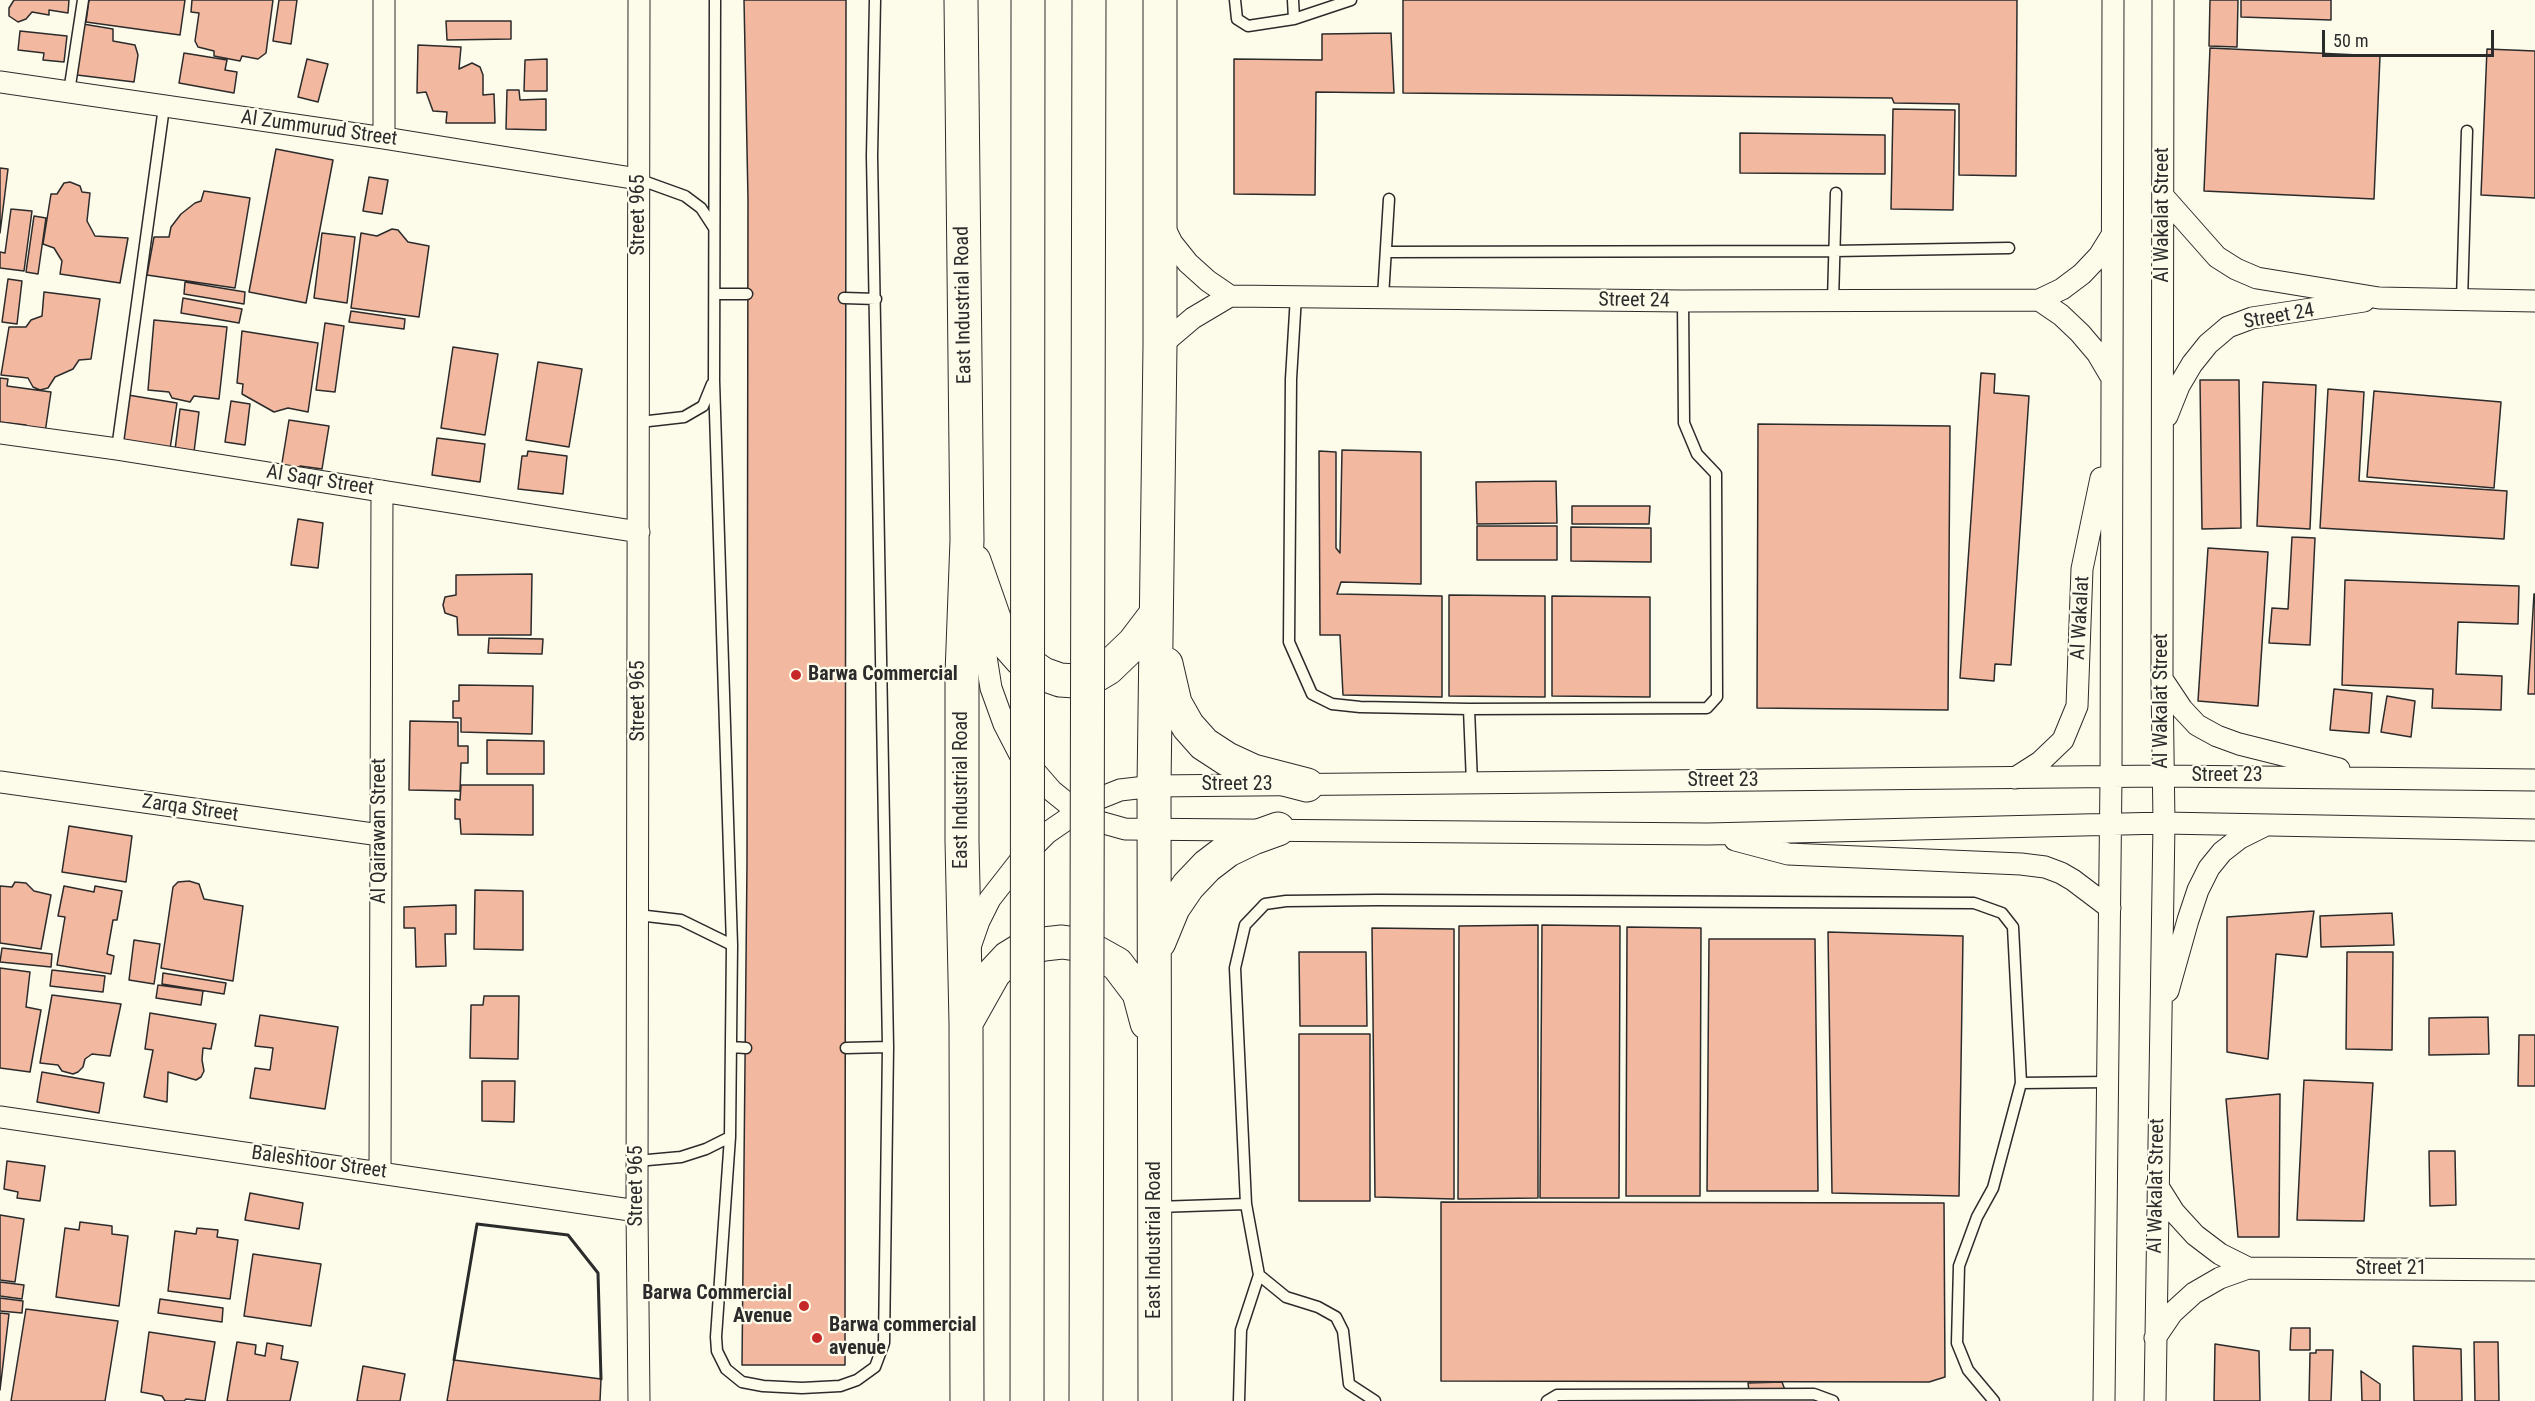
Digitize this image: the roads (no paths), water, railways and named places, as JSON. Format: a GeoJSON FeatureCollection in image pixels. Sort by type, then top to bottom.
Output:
{"type":"FeatureCollection","features":[{"type":"Feature","properties":{"kind":"main road","name":"East Industrial Road"},"geometry":{"type":"LineString","coordinates":[[961,0],[967,540],[962,674],[967,1401]]}},
{"type":"Feature","properties":{"kind":"main road"},"geometry":{"type":"LineString","coordinates":[[1027,1401],[1028,0]]}},
{"type":"Feature","properties":{"kind":"main road"},"geometry":{"type":"LineString","coordinates":[[1086,1401],[1089,0]]}},
{"type":"Feature","properties":{"kind":"main road","name":"East Industrial Road"},"geometry":{"type":"LineString","coordinates":[[1155,1401],[1154,786],[1160,346],[1160,0]]}},
{"type":"Feature","properties":{"kind":"main road"},"geometry":{"type":"LineString","coordinates":[[967,540],[992,613],[1005,641],[1021,659],[1043,674],[1060,680],[1075,681],[1093,677],[1120,657],[1156,614]]}},
{"type":"Feature","properties":{"kind":"main road"},"geometry":{"type":"LineString","coordinates":[[1156,614],[1176,703],[1188,726],[1204,744],[1227,759],[1253,771],[1307,785]]}},
{"type":"Feature","properties":{"kind":"main road"},"geometry":{"type":"LineString","coordinates":[[1154,959],[1161,932],[1173,908],[1188,886],[1207,866],[1228,850],[1253,837],[1278,829]]}},
{"type":"Feature","properties":{"kind":"main road"},"geometry":{"type":"LineString","coordinates":[[966,1023],[986,986],[1008,958],[1021,950],[1044,944],[1062,942],[1083,945],[1117,964],[1139,993],[1154,1057]]}},
{"type":"Feature","properties":{"kind":"street"},"geometry":{"type":"LineString","coordinates":[[384,0],[384,138]]}},
{"type":"Feature","properties":{"kind":"street","name":"Street 965"},"geometry":{"type":"LineString","coordinates":[[639,0],[637,1211],[639,1401]]}},
{"type":"Feature","properties":{"kind":"street"},"geometry":{"type":"LineString","coordinates":[[2104,1401],[2111,777],[2110,376],[2113,0]]}},
{"type":"Feature","properties":{"kind":"street","name":"Al Wakalat Street"},"geometry":{"type":"LineString","coordinates":[[2155,1401],[2164,823],[2162,679],[2163,0]]}},
{"type":"Feature","properties":{"kind":"street","name":"Al Zummurud Street"},"geometry":{"type":"LineString","coordinates":[[0,82],[384,138],[638,179]]}},
{"type":"Feature","properties":{"kind":"street","name":"Street 24"},"geometry":{"type":"LineString","coordinates":[[2163,196],[2217,257],[2257,278],[2379,298],[2535,301]]}},
{"type":"Feature","properties":{"kind":"street"},"geometry":{"type":"LineString","coordinates":[[1160,220],[1172,243],[1188,263],[1230,296],[1193,318],[1160,346]]}},
{"type":"Feature","properties":{"kind":"street","name":"Street 24"},"geometry":{"type":"LineString","coordinates":[[1230,296],[1683,301],[2039,300],[2062,289],[2082,274],[2099,256],[2112,235]]}},
{"type":"Feature","properties":{"kind":"street","name":"Street 24"},"geometry":{"type":"LineString","coordinates":[[2162,428],[2179,386],[2192,364],[2208,344],[2228,327],[2252,318],[2320,310],[2379,298]]}},
{"type":"Feature","properties":{"kind":"street"},"geometry":{"type":"LineString","coordinates":[[2039,300],[2061,315],[2080,333],[2097,353],[2110,376]]}},
{"type":"Feature","properties":{"kind":"street","name":"Al Saqr Street"},"geometry":{"type":"LineString","coordinates":[[0,433],[117,449],[639,532]]}},
{"type":"Feature","properties":{"kind":"street","name":"Al Wakalat"},"geometry":{"type":"LineString","coordinates":[[2014,779],[2040,762],[2063,740],[2077,706],[2082,569],[2110,433]]}},
{"type":"Feature","properties":{"kind":"street","name":"Al Qairawan Street"},"geometry":{"type":"LineString","coordinates":[[380,1172],[381,491]]}},
{"type":"Feature","properties":{"kind":"street"},"geometry":{"type":"LineString","coordinates":[[967,540],[991,688],[1004,724],[1019,753],[1036,776],[1078,812],[1100,822],[1125,829],[1708,834],[2164,823],[2535,830]]}},
{"type":"Feature","properties":{"kind":"street","name":"Street 23"},"geometry":{"type":"LineString","coordinates":[[2162,679],[2182,709],[2197,725],[2217,736],[2239,744],[2374,777]]}},
{"type":"Feature","properties":{"kind":"street","name":"Street 23"},"geometry":{"type":"LineString","coordinates":[[965,962],[979,921],[1004,879],[1047,833],[1095,800],[1120,790],[1154,786],[2163,776],[2535,780]]}},
{"type":"Feature","properties":{"kind":"street","name":"Zarqa Street"},"geometry":{"type":"LineString","coordinates":[[0,782],[380,836]]}},
{"type":"Feature","properties":{"kind":"street"},"geometry":{"type":"LineString","coordinates":[[2160,1024],[2188,920],[2209,868],[2222,852],[2240,838],[2267,824]]}},
{"type":"Feature","properties":{"kind":"street"},"geometry":{"type":"LineString","coordinates":[[1708,834],[1788,854],[2045,867],[2073,880],[2109,908]]}},
{"type":"Feature","properties":{"kind":"street","name":"Baleshtoor Street"},"geometry":{"type":"LineString","coordinates":[[0,1117],[637,1211]]}},
{"type":"Feature","properties":{"kind":"street","name":"Street 21"},"geometry":{"type":"LineString","coordinates":[[2157,1185],[2174,1212],[2195,1235],[2220,1254],[2248,1268]]}},
{"type":"Feature","properties":{"kind":"street","name":"Street 21"},"geometry":{"type":"LineString","coordinates":[[2155,1338],[2172,1313],[2194,1293],[2220,1278],[2248,1268],[2535,1270]]}},
{"type":"Feature","properties":{"kind":"lane"},"geometry":{"type":"LineString","coordinates":[[69,92],[82,0]]}},
{"type":"Feature","properties":{"kind":"lane"},"geometry":{"type":"LineString","coordinates":[[716,0],[714,381],[732,945],[730,1137],[716,1337],[717,1351],[726,1369],[742,1382],[763,1386],[830,1386],[857,1380],[875,1367],[884,1343],[888,1047],[872,156],[875,0]]}},
{"type":"Feature","properties":{"kind":"lane"},"geometry":{"type":"LineString","coordinates":[[1236,0],[1237,19],[1248,26],[1294,19],[1351,0]]}},
{"type":"Feature","properties":{"kind":"lane"},"geometry":{"type":"LineString","coordinates":[[1293,0],[1294,19]]}},
{"type":"Feature","properties":{"kind":"lane"},"geometry":{"type":"LineString","coordinates":[[117,449],[164,107]]}},
{"type":"Feature","properties":{"kind":"lane"},"geometry":{"type":"LineString","coordinates":[[2462,300],[2467,131]]}},
{"type":"Feature","properties":{"kind":"lane"},"geometry":{"type":"LineString","coordinates":[[638,179],[685,196],[701,208],[714,228]]}},
{"type":"Feature","properties":{"kind":"lane"},"geometry":{"type":"LineString","coordinates":[[1833,301],[1836,193]]}},
{"type":"Feature","properties":{"kind":"lane"},"geometry":{"type":"LineString","coordinates":[[1383,297],[1389,199]]}},
{"type":"Feature","properties":{"kind":"lane"},"geometry":{"type":"LineString","coordinates":[[1386,252],[1834,251],[2009,248]]}},
{"type":"Feature","properties":{"kind":"lane"},"geometry":{"type":"LineString","coordinates":[[715,294],[747,294]]}},
{"type":"Feature","properties":{"kind":"lane"},"geometry":{"type":"LineString","coordinates":[[1296,296],[1291,379],[1289,642],[1312,694],[1332,704],[1360,707],[1469,709],[1707,708],[1717,697],[1716,474],[1697,454],[1684,423],[1683,301]]}},
{"type":"Feature","properties":{"kind":"lane"},"geometry":{"type":"LineString","coordinates":[[844,298],[876,299]]}},
{"type":"Feature","properties":{"kind":"lane"},"geometry":{"type":"LineString","coordinates":[[640,422],[684,417],[703,406],[714,381]]}},
{"type":"Feature","properties":{"kind":"lane"},"geometry":{"type":"LineString","coordinates":[[1469,709],[1472,783]]}},
{"type":"Feature","properties":{"kind":"lane"},"geometry":{"type":"LineString","coordinates":[[1239,1401],[1241,1330],[1259,1275],[1246,1204],[1234,968],[1245,925],[1265,904],[1286,901],[1378,900],[1974,903],[2002,913],[2013,927],[2021,1083],[1993,1188],[1977,1216],[1959,1266],[1957,1343],[1968,1370],[1994,1401]]}},
{"type":"Feature","properties":{"kind":"lane"},"geometry":{"type":"LineString","coordinates":[[638,915],[681,920],[732,945]]}},
{"type":"Feature","properties":{"kind":"lane"},"geometry":{"type":"LineString","coordinates":[[731,1047],[746,1048]]}},
{"type":"Feature","properties":{"kind":"lane"},"geometry":{"type":"LineString","coordinates":[[846,1048],[888,1047]]}},
{"type":"Feature","properties":{"kind":"lane"},"geometry":{"type":"LineString","coordinates":[[2021,1083],[2108,1082]]}},
{"type":"Feature","properties":{"kind":"lane"},"geometry":{"type":"LineString","coordinates":[[638,1161],[681,1157],[706,1149],[730,1137]]}},
{"type":"Feature","properties":{"kind":"lane"},"geometry":{"type":"LineString","coordinates":[[1155,1208],[1246,1204]]}},
{"type":"Feature","properties":{"kind":"lane"},"geometry":{"type":"LineString","coordinates":[[1259,1275],[1286,1297],[1318,1306],[1336,1317],[1343,1331],[1349,1384],[1375,1401]]}},
{"type":"Feature","properties":{"kind":"lane"},"geometry":{"type":"LineString","coordinates":[[1547,1401],[1557,1395],[1814,1394],[1833,1401]]}},
{"type":"Feature","properties":{"kind":"place","name":"Barwa Commercial"},"geometry":{"type":"Point","coordinates":[796,675]}},
{"type":"Feature","properties":{"kind":"place","name":"Barwa Commercial Avenue"},"geometry":{"type":"Point","coordinates":[804,1306]}},
{"type":"Feature","properties":{"kind":"place","name":"Barwa commercial avenue"},"geometry":{"type":"Point","coordinates":[817,1338]}}]}
